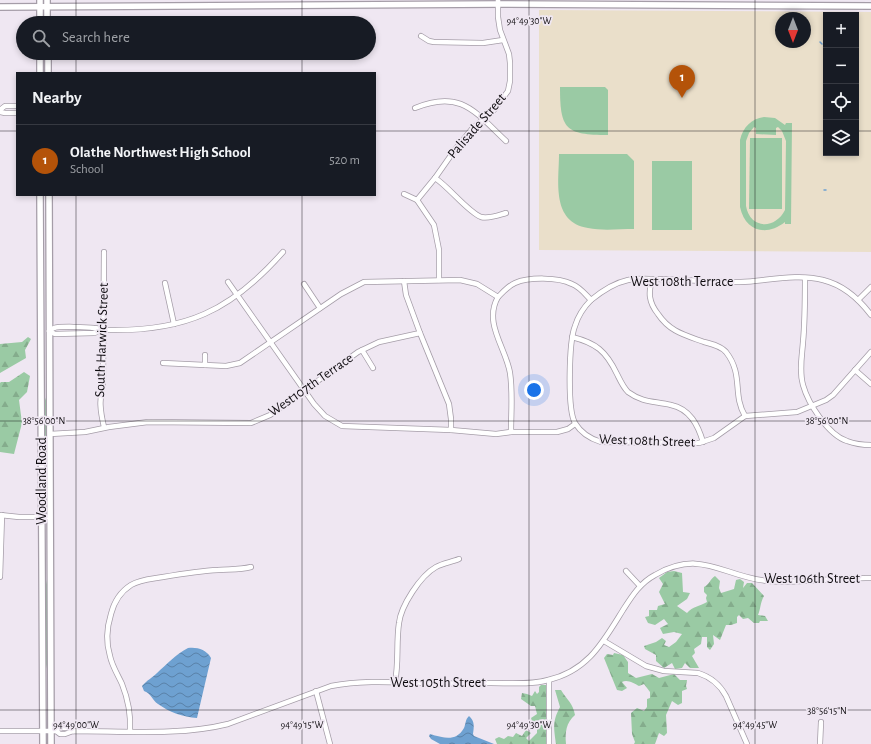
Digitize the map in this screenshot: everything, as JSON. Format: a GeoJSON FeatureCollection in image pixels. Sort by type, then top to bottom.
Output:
{"type":"FeatureCollection","features":[{"type":"Feature","properties":{"kind":"main road"},"geometry":{"type":"LineString","coordinates":[[40,0],[40,16]]}},
{"type":"Feature","properties":{"kind":"main road"},"geometry":{"type":"LineString","coordinates":[[47,0],[47,16]]}},
{"type":"Feature","properties":{"kind":"main road"},"geometry":{"type":"LineString","coordinates":[[0,7],[498,2],[871,6]]}},
{"type":"Feature","properties":{"kind":"main road"},"geometry":{"type":"LineString","coordinates":[[40,60],[40,72]]}},
{"type":"Feature","properties":{"kind":"main road"},"geometry":{"type":"LineString","coordinates":[[48,60],[48,72]]}},
{"type":"Feature","properties":{"kind":"main road","name":"Woodland Road"},"geometry":{"type":"LineString","coordinates":[[40,196],[43,744]]}},
{"type":"Feature","properties":{"kind":"main road","name":"Woodland Road"},"geometry":{"type":"LineString","coordinates":[[49,196],[50,517],[54,731],[51,744]]}},
{"type":"Feature","properties":{"kind":"street","name":"Palisade Street"},"geometry":{"type":"LineString","coordinates":[[417,200],[472,129],[494,110],[508,91],[510,81],[509,54],[503,40],[498,17],[498,2]]}},
{"type":"Feature","properties":{"kind":"street"},"geometry":{"type":"LineString","coordinates":[[421,36],[428,41],[434,42],[483,43],[503,40]]}},
{"type":"Feature","properties":{"kind":"street"},"geometry":{"type":"LineString","coordinates":[[415,108],[426,103],[440,101],[461,103],[470,108],[506,141]]}},
{"type":"Feature","properties":{"kind":"street"},"geometry":{"type":"LineString","coordinates":[[16,106],[5,106],[0,111],[5,113],[16,112]]}},
{"type":"Feature","properties":{"kind":"street"},"geometry":{"type":"LineString","coordinates":[[435,178],[442,182],[468,208],[481,217],[491,217],[506,213]]}},
{"type":"Feature","properties":{"kind":"street"},"geometry":{"type":"LineString","coordinates":[[404,194],[417,200],[434,225],[439,250],[439,280]]}},
{"type":"Feature","properties":{"kind":"street","name":"South Harwick Street"},"geometry":{"type":"LineString","coordinates":[[104,252],[103,382],[100,395],[100,409],[104,427]]}},
{"type":"Feature","properties":{"kind":"street"},"geometry":{"type":"LineString","coordinates":[[49,331],[55,334],[94,333],[104,330],[140,330],[158,328],[205,314],[238,296],[262,276],[283,252]]}},
{"type":"Feature","properties":{"kind":"street","name":"West 108th Terrace"},"geometry":{"type":"LineString","coordinates":[[591,300],[609,287],[635,279],[741,282],[769,278],[805,278],[823,280],[854,295],[871,315]]}},
{"type":"Feature","properties":{"kind":"street"},"geometry":{"type":"LineString","coordinates":[[805,278],[801,362],[803,385],[821,419],[835,434],[846,441],[861,445],[871,445]]}},
{"type":"Feature","properties":{"kind":"street"},"geometry":{"type":"LineString","coordinates":[[651,279],[650,297],[654,308],[663,322],[670,328],[688,336],[726,349],[734,363],[738,382],[738,398],[740,407],[745,416],[797,412],[826,400],[833,395],[871,352]]}},
{"type":"Feature","properties":{"kind":"street"},"geometry":{"type":"LineString","coordinates":[[163,364],[226,366],[240,363],[341,294],[364,282],[460,280],[472,282],[498,297]]}},
{"type":"Feature","properties":{"kind":"street"},"geometry":{"type":"LineString","coordinates":[[228,282],[314,404],[325,416],[342,426],[451,430],[496,434],[511,432],[556,432],[568,429],[576,424],[571,410],[570,349],[572,336],[577,322],[583,310],[591,300],[574,285],[554,280],[530,280],[518,282],[498,297],[493,311],[493,323],[506,357],[509,372],[511,387],[511,432]]}},
{"type":"Feature","properties":{"kind":"street"},"geometry":{"type":"LineString","coordinates":[[404,281],[406,295],[449,404],[451,430]]}},
{"type":"Feature","properties":{"kind":"street"},"geometry":{"type":"LineString","coordinates":[[165,283],[174,324]]}},
{"type":"Feature","properties":{"kind":"street"},"geometry":{"type":"LineString","coordinates":[[304,284],[320,308]]}},
{"type":"Feature","properties":{"kind":"street"},"geometry":{"type":"LineString","coordinates":[[858,300],[871,286]]}},
{"type":"Feature","properties":{"kind":"street","name":"West107th Terrace"},"geometry":{"type":"LineString","coordinates":[[50,434],[85,432],[104,427],[148,422],[251,423],[270,415],[362,350],[379,342],[420,333]]}},
{"type":"Feature","properties":{"kind":"street"},"geometry":{"type":"LineString","coordinates":[[572,336],[594,344],[604,353],[625,388],[633,395],[646,401],[672,405],[686,412],[698,426],[704,442]]}},
{"type":"Feature","properties":{"kind":"street"},"geometry":{"type":"LineString","coordinates":[[362,350],[373,368]]}},
{"type":"Feature","properties":{"kind":"street"},"geometry":{"type":"LineString","coordinates":[[204,365],[205,355]]}},
{"type":"Feature","properties":{"kind":"street"},"geometry":{"type":"LineString","coordinates":[[855,370],[871,384]]}},
{"type":"Feature","properties":{"kind":"street","name":"West 108th Street"},"geometry":{"type":"LineString","coordinates":[[576,424],[585,434],[592,439],[601,442],[694,444],[714,438],[745,416]]}},
{"type":"Feature","properties":{"kind":"street"},"geometry":{"type":"LineString","coordinates":[[0,578],[1,515],[19,517],[50,517]]}},
{"type":"Feature","properties":{"kind":"street"},"geometry":{"type":"LineString","coordinates":[[395,682],[398,670],[399,622],[406,604],[420,581],[430,571],[441,565],[459,559]]}},
{"type":"Feature","properties":{"kind":"street","name":"West 106th Street"},"geometry":{"type":"LineString","coordinates":[[604,641],[640,586],[650,578],[673,566],[690,563],[702,563],[767,581],[798,582],[871,578]]}},
{"type":"Feature","properties":{"kind":"street"},"geometry":{"type":"LineString","coordinates":[[130,731],[131,719],[129,706],[122,684],[112,661],[107,638],[112,608],[119,596],[131,586],[147,579],[217,570],[240,570],[251,567]]}},
{"type":"Feature","properties":{"kind":"street"},"geometry":{"type":"LineString","coordinates":[[626,571],[640,586]]}},
{"type":"Feature","properties":{"kind":"street"},"geometry":{"type":"LineString","coordinates":[[604,641],[646,666],[664,671],[698,673],[714,681],[722,689],[726,696],[747,744]]}},
{"type":"Feature","properties":{"kind":"street","name":"West 105th Street"},"geometry":{"type":"LineString","coordinates":[[0,731],[54,731],[60,734],[66,734],[73,731],[186,730],[214,727],[246,717],[316,691],[344,683],[523,683],[549,680],[563,675],[580,666],[590,658],[604,641]]}},
{"type":"Feature","properties":{"kind":"street"},"geometry":{"type":"LineString","coordinates":[[549,680],[550,744]]}},
{"type":"Feature","properties":{"kind":"street"},"geometry":{"type":"LineString","coordinates":[[316,691],[330,744]]}},
{"type":"Feature","properties":{"kind":"street"},"geometry":{"type":"LineString","coordinates":[[820,744],[821,722]]}},
{"type":"Feature","properties":{"kind":"shaded area"},"geometry":{"type":"Polygon","coordinates":[[[539,10],[871,12],[871,252],[539,250],[539,10]]]}},
{"type":"Feature","properties":{"kind":"green space"},"geometry":{"type":"Polygon","coordinates":[[[560,87],[605,87],[608,90],[608,135],[582,133],[574,131],[568,127],[561,112],[560,87]]]}},
{"type":"Feature","properties":{"kind":"green space"},"geometry":{"type":"Polygon","coordinates":[[[759,118],[775,118],[785,125],[786,123],[792,123],[791,224],[785,224],[785,222],[778,227],[764,230],[757,229],[746,222],[740,207],[741,135],[748,124],[759,118]],[[754,127],[749,133],[746,141],[746,206],[748,214],[757,223],[769,224],[781,217],[785,210],[786,141],[782,131],[778,127],[776,128],[776,135],[756,134],[756,128],[754,127]]]}},
{"type":"Feature","properties":{"kind":"green space"},"geometry":{"type":"Polygon","coordinates":[[[750,138],[782,138],[782,209],[749,209],[750,138]]]}},
{"type":"Feature","properties":{"kind":"green space"},"geometry":{"type":"Polygon","coordinates":[[[559,154],[627,154],[634,161],[634,229],[593,229],[576,224],[568,218],[563,209],[558,188],[559,154]]]}},
{"type":"Feature","properties":{"kind":"green space"},"geometry":{"type":"Polygon","coordinates":[[[652,161],[692,161],[692,230],[652,230],[652,161]]]}},
{"type":"Feature","properties":{"kind":"green space"},"geometry":{"type":"Polygon","coordinates":[[[28,337],[31,339],[25,350],[26,358],[0,373],[0,344],[22,342],[28,337]]]}},
{"type":"Feature","properties":{"kind":"green space"},"geometry":{"type":"Polygon","coordinates":[[[24,372],[30,376],[27,392],[19,400],[22,423],[14,454],[0,452],[0,383],[9,382],[24,372]]]}},
{"type":"Feature","properties":{"kind":"green space"},"geometry":{"type":"Polygon","coordinates":[[[44,394],[47,404],[48,507],[46,511],[45,510],[44,394]]]}},
{"type":"Feature","properties":{"kind":"green space"},"geometry":{"type":"Polygon","coordinates":[[[674,571],[682,573],[683,592],[690,593],[687,599],[677,606],[687,613],[707,602],[707,595],[704,592],[704,587],[715,576],[720,581],[719,588],[721,593],[734,589],[736,580],[740,579],[744,582],[743,588],[747,583],[752,583],[764,596],[758,615],[765,616],[768,621],[754,623],[748,618],[743,619],[739,615],[737,617],[737,623],[726,625],[720,640],[713,635],[714,644],[710,650],[707,647],[707,637],[702,637],[701,644],[694,649],[695,653],[692,656],[699,668],[690,668],[685,663],[682,668],[675,669],[672,663],[664,668],[656,661],[656,655],[645,649],[644,646],[656,642],[662,638],[666,641],[664,645],[669,647],[676,642],[682,634],[674,632],[663,634],[660,628],[668,624],[664,619],[655,625],[648,623],[645,617],[649,616],[649,610],[657,610],[658,606],[665,604],[659,592],[663,584],[659,578],[667,572],[674,571]]]}},
{"type":"Feature","properties":{"kind":"green space"},"geometry":{"type":"Polygon","coordinates":[[[45,580],[48,589],[49,669],[47,669],[45,659],[45,580]]]}},
{"type":"Feature","properties":{"kind":"green space"},"geometry":{"type":"Polygon","coordinates":[[[614,653],[623,655],[628,662],[628,673],[636,678],[652,674],[659,678],[674,674],[680,680],[687,680],[687,689],[682,691],[682,703],[678,705],[672,701],[666,715],[667,733],[664,736],[659,733],[655,744],[634,744],[631,713],[637,708],[644,711],[647,707],[647,699],[650,698],[650,692],[644,684],[639,686],[628,681],[622,682],[627,688],[622,691],[617,690],[604,658],[607,654],[613,655],[614,653]]]}},
{"type":"Feature","properties":{"kind":"green space"},"geometry":{"type":"Polygon","coordinates":[[[541,685],[547,685],[548,744],[497,744],[495,739],[499,737],[504,739],[508,736],[513,737],[516,733],[522,736],[526,730],[531,733],[526,738],[529,741],[537,733],[537,726],[533,724],[531,718],[537,714],[535,706],[531,706],[521,699],[522,693],[532,696],[535,691],[537,694],[541,685]]]}},
{"type":"Feature","properties":{"kind":"green space"},"geometry":{"type":"Polygon","coordinates":[[[555,690],[561,690],[571,704],[575,715],[567,728],[566,744],[556,744],[554,725],[560,707],[555,690]]]}},
{"type":"Feature","properties":{"kind":"water"},"geometry":{"type":"Polygon","coordinates":[[[188,648],[201,649],[207,652],[211,658],[197,718],[171,712],[162,707],[144,691],[142,686],[176,656],[188,648]]]}},
{"type":"Feature","properties":{"kind":"water"},"geometry":{"type":"Polygon","coordinates":[[[469,716],[473,722],[474,736],[494,744],[440,744],[431,739],[429,736],[430,734],[449,738],[457,735],[464,728],[466,720],[469,716]]]}},
{"type":"Feature","properties":{"kind":"place","name":"Olathe Northwest High School"},"geometry":{"type":"Point","coordinates":[682,98]}}]}
